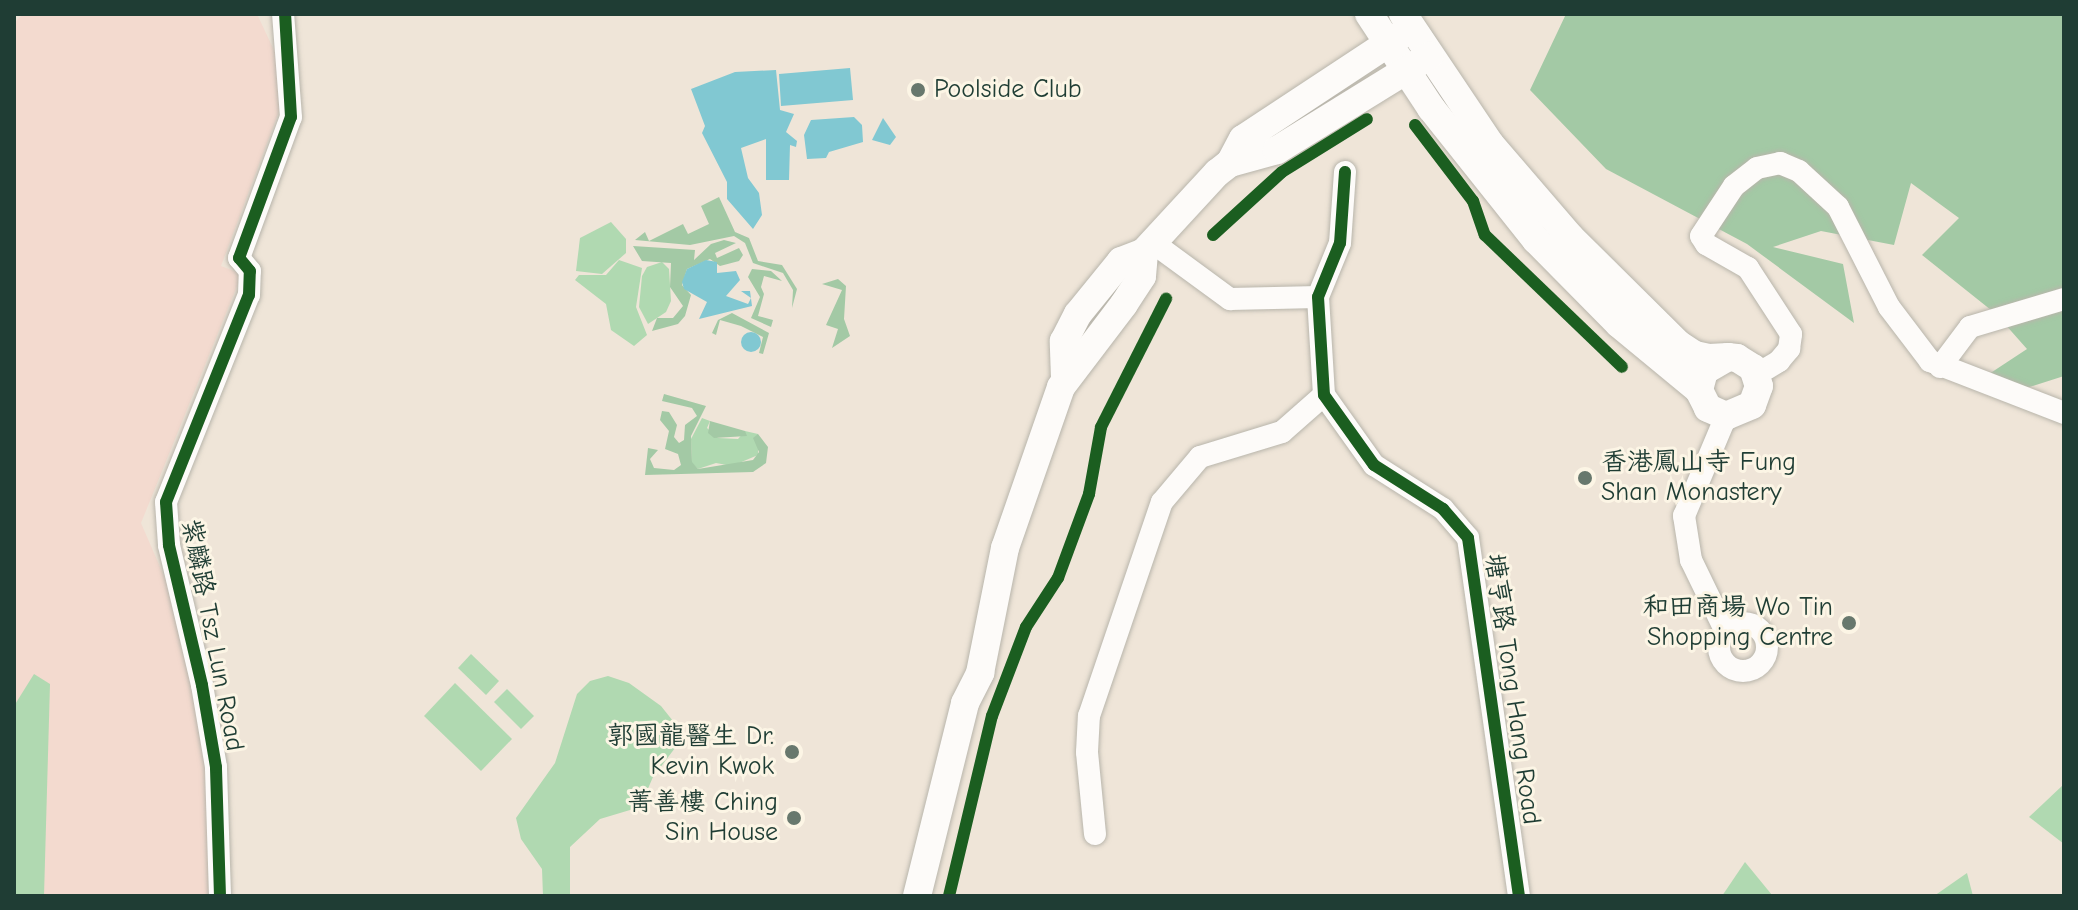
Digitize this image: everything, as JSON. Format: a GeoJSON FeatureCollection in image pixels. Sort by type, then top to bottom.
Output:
{"type":"FeatureCollection","features":[{"type":"Feature","properties":{"kind":"street","name":"紫麟路 Tsz Lun Road"},"geometry":{"type":"LineString","coordinates":[[220,896],[219,808],[210,726],[165,524],[173,481],[249,295],[250,271],[239,258],[288,132],[292,89],[282,14]]}},
{"type":"Feature","properties":{"kind":"street"},"geometry":{"type":"LineString","coordinates":[[1369,14],[1401,29],[1417,64],[1536,240],[1619,324],[1699,390],[1708,408],[1726,416]]}},
{"type":"Feature","properties":{"kind":"street"},"geometry":{"type":"LineString","coordinates":[[917,896],[965,703],[958,682],[966,660],[981,652],[1007,540],[1065,378],[1064,341],[1078,314],[1121,261],[1148,247],[1230,163],[1243,139],[1401,29]]}},
{"type":"Feature","properties":{"kind":"street"},"geometry":{"type":"LineString","coordinates":[[1230,163],[1277,150],[1417,64]]}},
{"type":"Feature","properties":{"kind":"street"},"geometry":{"type":"LineString","coordinates":[[1417,64],[1617,285],[1678,344],[1695,355],[1728,357],[1746,362],[1756,375],[1759,386],[1752,405],[1726,416],[1684,516],[1691,560],[1725,630]]}},
{"type":"Feature","properties":{"kind":"street"},"geometry":{"type":"LineString","coordinates":[[1756,375],[1779,361],[1789,349],[1791,334],[1748,268],[1701,236],[1734,186],[1757,168],[1780,163],[1799,171],[1838,207],[1889,307],[1916,345],[1940,367],[2064,413]]}},
{"type":"Feature","properties":{"kind":"street"},"geometry":{"type":"LineString","coordinates":[[1095,834],[1089,716],[1162,502],[1200,457],[1282,432],[1324,395],[1318,297],[1340,243],[1345,172]]}},
{"type":"Feature","properties":{"kind":"street"},"geometry":{"type":"LineString","coordinates":[[1148,247],[1230,299],[1318,297]]}},
{"type":"Feature","properties":{"kind":"street"},"geometry":{"type":"LineString","coordinates":[[1940,367],[1970,327],[2064,299]]}},
{"type":"Feature","properties":{"kind":"street"},"geometry":{"type":"LineString","coordinates":[[1699,390],[1704,371],[1728,357]]}},
{"type":"Feature","properties":{"kind":"street","name":"塘亨路 Tong Hang Road"},"geometry":{"type":"LineString","coordinates":[[1324,395],[1374,465],[1443,509],[1468,538],[1519,896]]}},
{"type":"Feature","properties":{"kind":"shaded area"},"geometry":{"type":"Polygon","coordinates":[[[23,14],[257,14],[279,61],[284,98],[221,266],[242,274],[141,523],[177,606],[207,768],[211,896],[14,896],[14,23],[23,14]]]}},
{"type":"Feature","properties":{"kind":"green space"},"geometry":{"type":"Polygon","coordinates":[[[1566,14],[2064,14],[2064,376],[1998,397],[1989,374],[2027,349],[1996,314],[1922,255],[1959,218],[1911,183],[1894,245],[1821,231],[1773,247],[1843,264],[1854,323],[1747,244],[1606,169],[1530,90],[1566,14]]]}},
{"type":"Feature","properties":{"kind":"green space"},"geometry":{"type":"Polygon","coordinates":[[[719,197],[735,232],[749,238],[758,261],[782,265],[797,289],[792,308],[793,290],[783,273],[753,263],[745,243],[734,236],[690,245],[635,240],[645,232],[649,241],[683,224],[688,234],[709,224],[701,206],[719,197]]]}},
{"type":"Feature","properties":{"kind":"green space"},"geometry":{"type":"Polygon","coordinates":[[[611,222],[626,239],[626,253],[602,274],[576,271],[580,238],[611,222]]]}},
{"type":"Feature","properties":{"kind":"green space"},"geometry":{"type":"Polygon","coordinates":[[[724,240],[736,243],[715,253],[717,258],[739,248],[743,255],[739,261],[720,266],[710,259],[687,269],[682,285],[691,295],[685,316],[678,324],[652,331],[657,318],[673,318],[683,306],[670,287],[671,263],[642,261],[633,246],[695,250],[694,260],[711,244],[724,240]]]}},
{"type":"Feature","properties":{"kind":"green space"},"geometry":{"type":"Polygon","coordinates":[[[619,260],[642,268],[636,307],[647,335],[634,346],[611,330],[606,304],[575,280],[579,275],[606,275],[619,260]]]}},
{"type":"Feature","properties":{"kind":"green space"},"geometry":{"type":"Polygon","coordinates":[[[662,262],[669,269],[671,301],[666,312],[648,324],[639,307],[642,276],[647,267],[662,262]]]}},
{"type":"Feature","properties":{"kind":"green space"},"geometry":{"type":"Polygon","coordinates":[[[752,269],[771,271],[782,281],[764,276],[761,287],[764,294],[758,316],[773,320],[771,327],[751,318],[760,297],[748,277],[752,269]]]}},
{"type":"Feature","properties":{"kind":"green space"},"geometry":{"type":"Polygon","coordinates":[[[838,279],[846,286],[844,319],[850,336],[832,348],[838,329],[826,325],[842,290],[822,284],[838,279]]]}},
{"type":"Feature","properties":{"kind":"green space"},"geometry":{"type":"Polygon","coordinates":[[[732,313],[769,333],[763,354],[759,353],[763,337],[741,326],[720,320],[716,335],[712,333],[718,320],[732,313]]]}},
{"type":"Feature","properties":{"kind":"green space"},"geometry":{"type":"Polygon","coordinates":[[[664,394],[706,406],[691,436],[692,462],[698,469],[753,460],[759,452],[753,438],[758,434],[768,447],[766,463],[753,472],[645,475],[648,448],[658,450],[650,459],[654,468],[674,470],[681,465],[678,454],[665,449],[669,431],[660,420],[662,411],[669,412],[677,425],[674,437],[679,443],[684,440],[685,425],[697,416],[692,408],[662,401],[664,394]]]}},
{"type":"Feature","properties":{"kind":"green space"},"geometry":{"type":"Polygon","coordinates":[[[702,418],[710,421],[707,428],[718,438],[738,439],[745,431],[758,434],[758,455],[732,466],[716,463],[698,469],[692,463],[691,439],[702,418]]]}},
{"type":"Feature","properties":{"kind":"green space"},"geometry":{"type":"Polygon","coordinates":[[[710,421],[745,431],[747,436],[714,438],[708,433],[710,421]]]}},
{"type":"Feature","properties":{"kind":"green space"},"geometry":{"type":"Polygon","coordinates":[[[471,654],[499,681],[486,695],[458,668],[471,654]]]}},
{"type":"Feature","properties":{"kind":"green space"},"geometry":{"type":"Polygon","coordinates":[[[34,674],[50,684],[44,896],[14,896],[14,706],[34,674]]]}},
{"type":"Feature","properties":{"kind":"green space"},"geometry":{"type":"Polygon","coordinates":[[[608,676],[629,683],[661,706],[677,726],[675,748],[653,777],[640,807],[600,819],[570,847],[570,896],[543,896],[542,869],[521,839],[516,818],[555,763],[577,694],[590,681],[608,676]]]}},
{"type":"Feature","properties":{"kind":"green space"},"geometry":{"type":"Polygon","coordinates":[[[455,683],[512,739],[481,771],[424,716],[455,683]]]}},
{"type":"Feature","properties":{"kind":"green space"},"geometry":{"type":"Polygon","coordinates":[[[507,689],[534,716],[521,729],[494,702],[507,689]]]}},
{"type":"Feature","properties":{"kind":"green space"},"geometry":{"type":"Polygon","coordinates":[[[2064,786],[2064,844],[2029,817],[2064,786]]]}},
{"type":"Feature","properties":{"kind":"green space"},"geometry":{"type":"Polygon","coordinates":[[[1745,862],[1772,895],[1771,896],[1722,896],[1745,862]]]}},
{"type":"Feature","properties":{"kind":"green space"},"geometry":{"type":"Polygon","coordinates":[[[1967,873],[1973,896],[1934,896],[1967,873]]]}},
{"type":"Feature","properties":{"kind":"water"},"geometry":{"type":"Polygon","coordinates":[[[850,68],[853,100],[781,106],[779,74],[850,68]]]}},
{"type":"Feature","properties":{"kind":"water"},"geometry":{"type":"Polygon","coordinates":[[[776,70],[780,110],[794,114],[786,132],[797,141],[796,147],[790,145],[789,180],[766,180],[766,139],[741,148],[748,178],[759,193],[762,215],[753,229],[727,199],[727,182],[702,133],[705,126],[691,89],[735,72],[776,70]]]}},
{"type":"Feature","properties":{"kind":"water"},"geometry":{"type":"Polygon","coordinates":[[[854,117],[862,125],[863,142],[829,152],[826,158],[807,159],[804,135],[811,120],[854,117]]]}},
{"type":"Feature","properties":{"kind":"water"},"geometry":{"type":"Polygon","coordinates":[[[883,118],[896,137],[890,145],[872,140],[883,118]]]}},
{"type":"Feature","properties":{"kind":"water"},"geometry":{"type":"Polygon","coordinates":[[[706,260],[717,262],[717,273],[736,271],[740,280],[726,296],[748,304],[751,298],[752,306],[699,319],[707,302],[684,289],[682,282],[687,269],[706,260]]]}},
{"type":"Feature","properties":{"kind":"water"},"geometry":{"type":"Polygon","coordinates":[[[747,332],[755,332],[761,342],[755,352],[747,352],[741,346],[741,338],[747,332]]]}},
{"type":"Feature","properties":{"kind":"cycle path"},"geometry":{"type":"LineString","coordinates":[[220,896],[216,767],[202,685],[169,545],[166,502],[249,295],[250,271],[239,258],[291,117],[285,14]]}},
{"type":"Feature","properties":{"kind":"cycle path"},"geometry":{"type":"LineString","coordinates":[[1213,235],[1282,172],[1367,119]]}},
{"type":"Feature","properties":{"kind":"cycle path"},"geometry":{"type":"LineString","coordinates":[[1415,125],[1473,201],[1485,235],[1622,367]]}},
{"type":"Feature","properties":{"kind":"cycle path"},"geometry":{"type":"LineString","coordinates":[[1345,172],[1340,243],[1318,297],[1324,395],[1374,465],[1443,509],[1468,538],[1519,896]]}},
{"type":"Feature","properties":{"kind":"cycle path"},"geometry":{"type":"LineString","coordinates":[[949,896],[992,716],[1026,627],[1058,578],[1089,494],[1101,427],[1166,299]]}},
{"type":"Feature","properties":{"kind":"place","name":"Poolside Club"},"geometry":{"type":"Point","coordinates":[918,90]}},
{"type":"Feature","properties":{"kind":"place","name":"香港鳳山寺 Fung Shan Monastery"},"geometry":{"type":"Point","coordinates":[1585,478]}},
{"type":"Feature","properties":{"kind":"place","name":"和田商場 Wo Tin Shopping Centre"},"geometry":{"type":"Point","coordinates":[1849,623]}},
{"type":"Feature","properties":{"kind":"place","name":"郭國龍醫生 Dr. Kevin Kwok"},"geometry":{"type":"Point","coordinates":[792,752]}},
{"type":"Feature","properties":{"kind":"place","name":"菁善樓 Ching Sin House"},"geometry":{"type":"Point","coordinates":[794,818]}}]}
